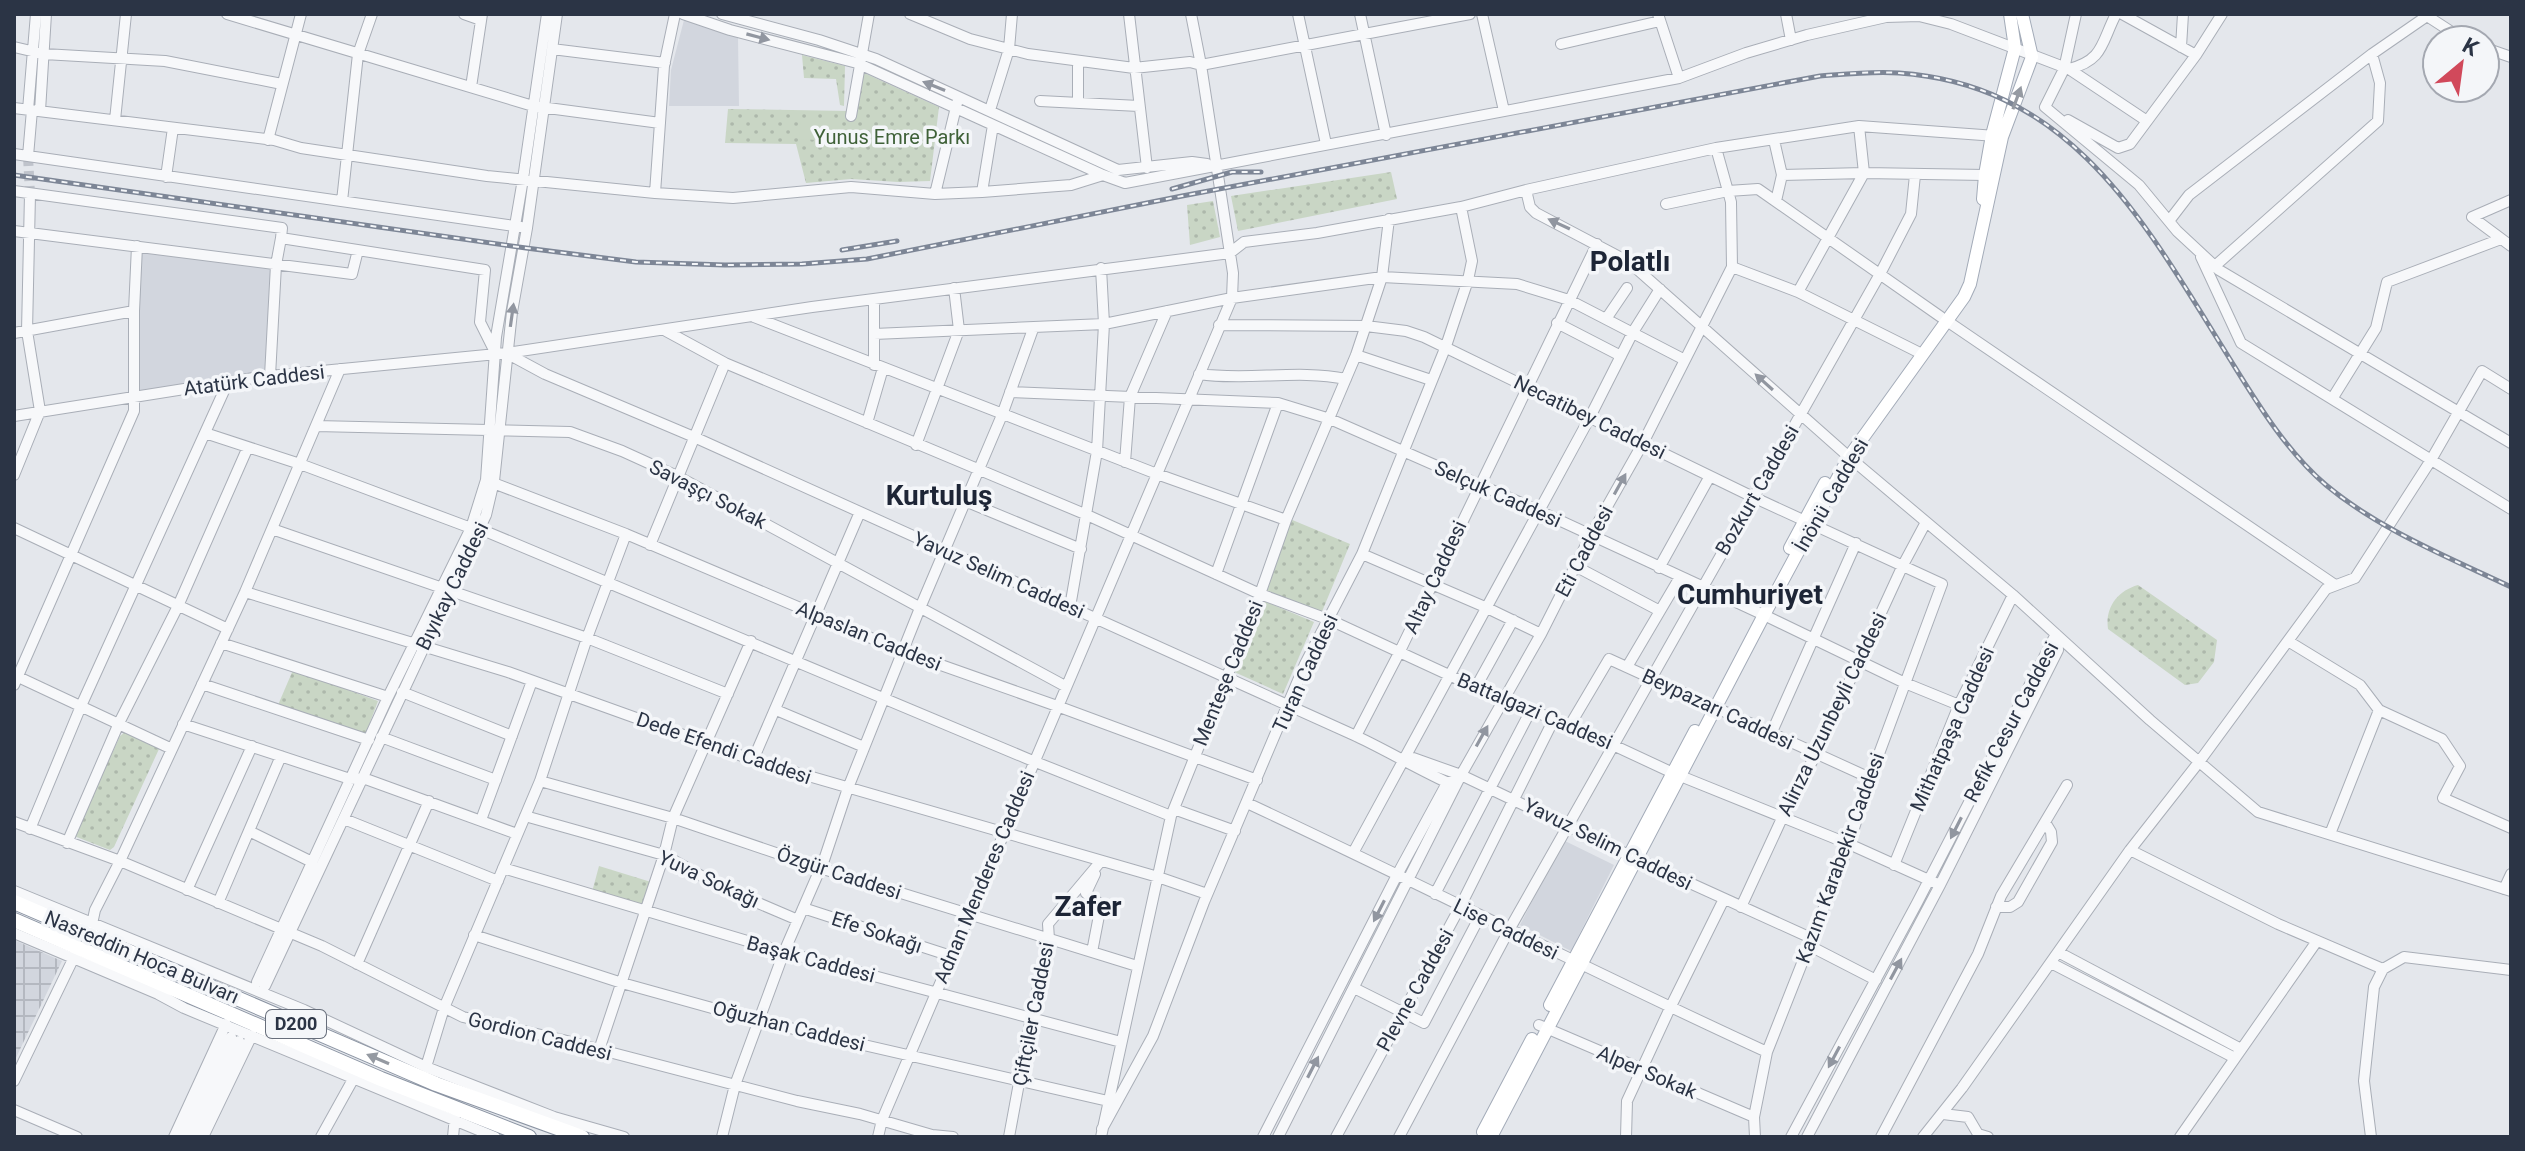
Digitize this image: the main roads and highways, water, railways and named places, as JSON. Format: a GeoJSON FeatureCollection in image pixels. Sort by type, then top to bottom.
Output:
{"type":"FeatureCollection","features":[{"type":"Feature","properties":{"kind":"highway","name":"Nasreddin Hoca Bulvarı"},"geometry":{"type":"LineString","coordinates":[[14,902],[415,1075],[582,1137]]}},
{"type":"Feature","properties":{"kind":"highway","name":"Nasreddin Hoca Bulvarı"},"geometry":{"type":"LineString","coordinates":[[14,920],[76,953],[455,1116],[529,1137]]}},
{"type":"Feature","properties":{"kind":"main road","name":"İnönü Caddesi"},"geometry":{"type":"LineString","coordinates":[[1846,455],[1970,284],[2019,14]]}},
{"type":"Feature","properties":{"kind":"main road","name":"İnönü Caddesi"},"geometry":{"type":"LineString","coordinates":[[1486,1135],[1808,522],[1846,455],[1944,319],[1965,280],[1982,213],[1985,175],[1997,136],[2032,57],[2019,14]]}},
{"type":"Feature","properties":{"kind":"tunnel"},"geometry":{"type":"LineString","coordinates":[[28,156],[30,194]]}},
{"type":"Feature","properties":{"kind":"railway"},"geometry":{"type":"LineString","coordinates":[[14,175],[636,262],[802,264],[867,259],[1182,196],[1820,76],[1899,73],[1960,83],[2012,104],[2058,133],[2098,170],[2134,212],[2166,258],[2284,441],[2326,485],[2392,529],[2511,587]]}},
{"type":"Feature","properties":{"kind":"railway"},"geometry":{"type":"LineString","coordinates":[[1172,189],[1232,172],[1261,172]]}},
{"type":"Feature","properties":{"kind":"railway"},"geometry":{"type":"LineString","coordinates":[[842,250],[897,241]]}},
{"type":"Feature","properties":{"kind":"district","name":"Polatlı"},"geometry":{"type":"Point","coordinates":[1630,261]}},
{"type":"Feature","properties":{"kind":"district","name":"Kurtuluş"},"geometry":{"type":"Point","coordinates":[939,495]}},
{"type":"Feature","properties":{"kind":"district","name":"Cumhuriyet"},"geometry":{"type":"Point","coordinates":[1750,594]}},
{"type":"Feature","properties":{"kind":"district","name":"Zafer"},"geometry":{"type":"Point","coordinates":[1088,906]}},
{"type":"Feature","properties":{"kind":"park label","name":"Yunus Emre Parkı"},"geometry":{"type":"Point","coordinates":[892,137]}}]}
